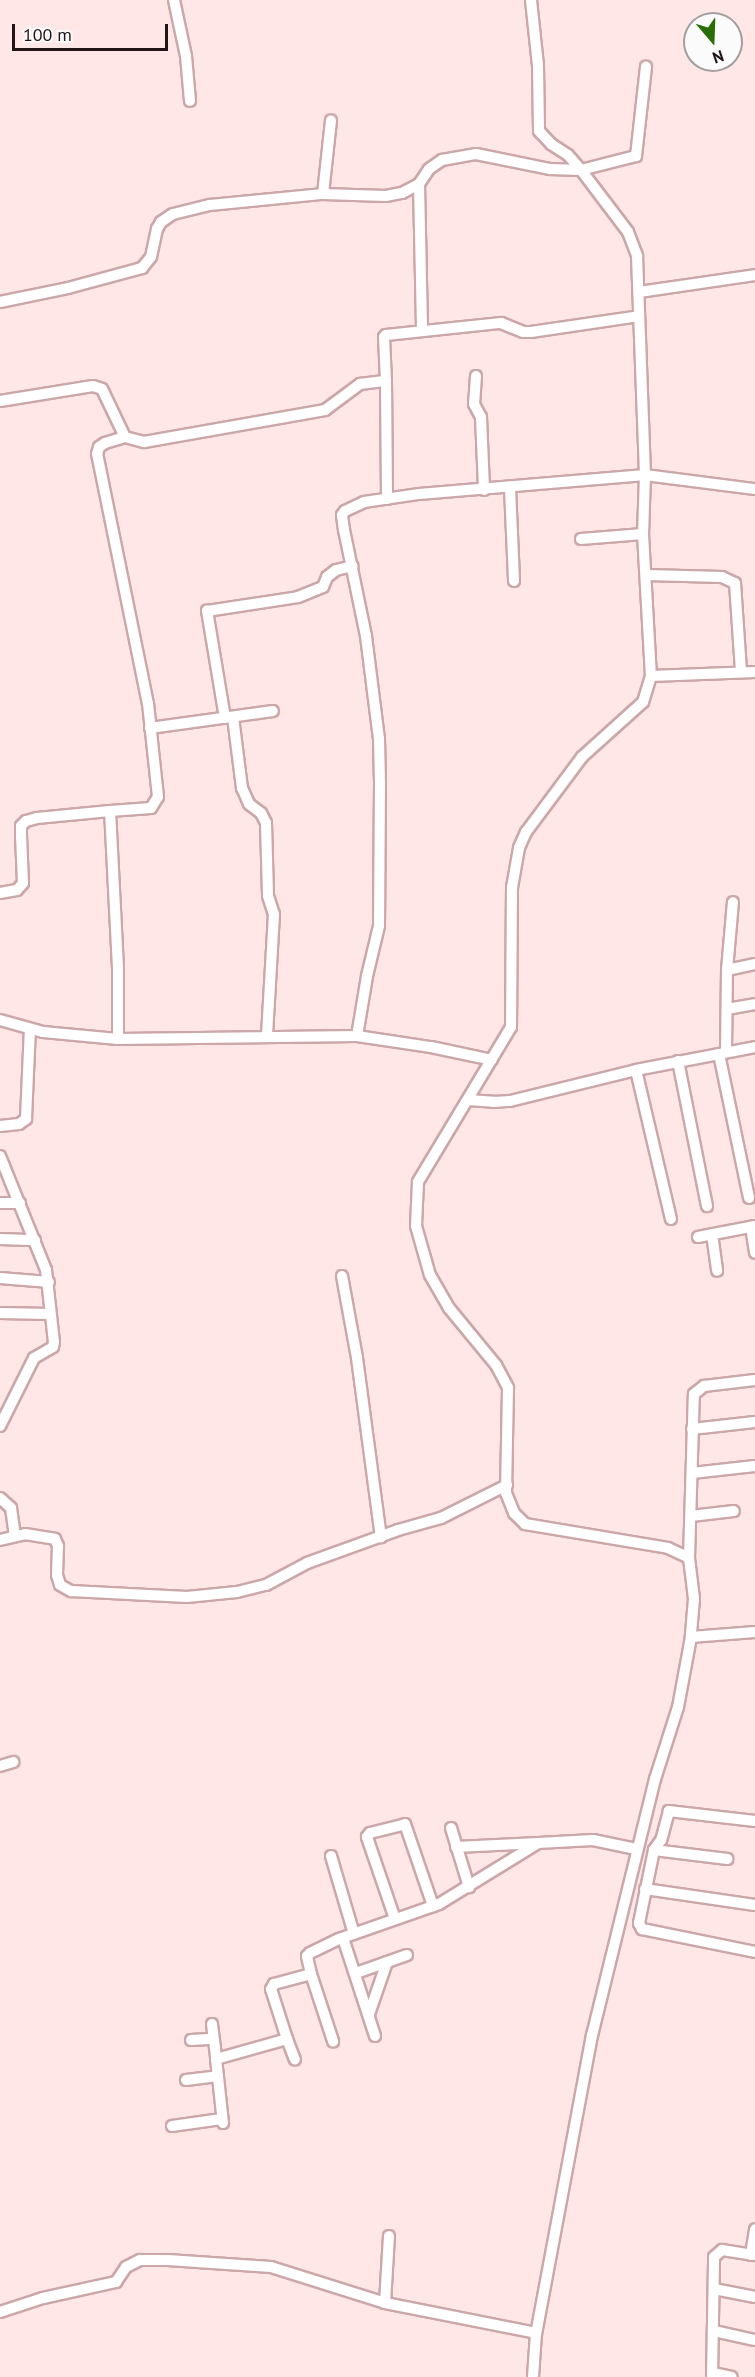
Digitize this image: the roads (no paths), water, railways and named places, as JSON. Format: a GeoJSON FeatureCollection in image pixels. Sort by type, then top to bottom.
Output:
{"type":"FeatureCollection","features":[{"type":"Feature","properties":{"kind":"street"},"geometry":{"type":"LineString","coordinates":[[174,0],[186,56],[190,100]]}},
{"type":"Feature","properties":{"kind":"street"},"geometry":{"type":"LineString","coordinates":[[531,0],[538,66],[538,130],[551,144],[568,154],[581,170],[632,239],[636,256],[645,475],[643,534],[651,676],[643,702],[582,757],[535,818],[519,848],[510,919],[511,1027],[418,1182],[416,1226],[430,1275],[449,1308],[496,1365],[508,1388],[507,1485],[510,1508],[525,1524],[640,1542],[668,1548],[688,1558]]}},
{"type":"Feature","properties":{"kind":"street"},"geometry":{"type":"LineString","coordinates":[[0,302],[79,285],[142,268],[152,257],[157,229],[173,214],[230,202],[323,194],[402,193],[419,184],[429,169],[442,160],[476,154],[550,169],[581,170],[636,156],[646,67]]}},
{"type":"Feature","properties":{"kind":"street"},"geometry":{"type":"LineString","coordinates":[[323,194],[331,120]]}},
{"type":"Feature","properties":{"kind":"street"},"geometry":{"type":"LineString","coordinates":[[419,184],[423,330]]}},
{"type":"Feature","properties":{"kind":"street"},"geometry":{"type":"LineString","coordinates":[[639,292],[755,275]]}},
{"type":"Feature","properties":{"kind":"street"},"geometry":{"type":"LineString","coordinates":[[387,499],[384,337],[423,330],[501,323],[523,332],[531,332],[639,316]]}},
{"type":"Feature","properties":{"kind":"street"},"geometry":{"type":"LineString","coordinates":[[476,376],[474,396],[476,409],[481,417],[484,490]]}},
{"type":"Feature","properties":{"kind":"street"},"geometry":{"type":"LineString","coordinates":[[0,893],[17,890],[23,883],[21,835],[26,821],[37,818],[151,808],[155,805],[158,792],[148,704],[97,454],[99,447],[124,437],[144,442],[294,417],[331,407],[360,384],[386,381]]}},
{"type":"Feature","properties":{"kind":"street"},"geometry":{"type":"LineString","coordinates":[[0,401],[93,386],[102,389],[124,437]]}},
{"type":"Feature","properties":{"kind":"street"},"geometry":{"type":"LineString","coordinates":[[357,1036],[367,976],[379,926],[379,739],[366,636],[342,515],[349,507],[387,499],[645,475],[755,489]]}},
{"type":"Feature","properties":{"kind":"street"},"geometry":{"type":"LineString","coordinates":[[510,488],[514,581]]}},
{"type":"Feature","properties":{"kind":"street"},"geometry":{"type":"LineString","coordinates":[[581,539],[643,534]]}},
{"type":"Feature","properties":{"kind":"street"},"geometry":{"type":"LineString","coordinates":[[267,1036],[274,914],[268,896],[266,823],[261,813],[249,804],[242,788],[207,611],[298,597],[323,587],[327,577],[336,570],[353,566]]}},
{"type":"Feature","properties":{"kind":"street"},"geometry":{"type":"LineString","coordinates":[[647,575],[722,577],[735,583],[741,672]]}},
{"type":"Feature","properties":{"kind":"street"},"geometry":{"type":"LineString","coordinates":[[651,676],[755,672]]}},
{"type":"Feature","properties":{"kind":"street"},"geometry":{"type":"LineString","coordinates":[[150,728],[273,711]]}},
{"type":"Feature","properties":{"kind":"street"},"geometry":{"type":"LineString","coordinates":[[110,811],[118,968],[118,1039]]}},
{"type":"Feature","properties":{"kind":"street"},"geometry":{"type":"LineString","coordinates":[[733,902],[722,1053],[749,1198]]}},
{"type":"Feature","properties":{"kind":"street"},"geometry":{"type":"LineString","coordinates":[[727,970],[755,963]]}},
{"type":"Feature","properties":{"kind":"street"},"geometry":{"type":"LineString","coordinates":[[727,1009],[755,1004]]}},
{"type":"Feature","properties":{"kind":"street"},"geometry":{"type":"LineString","coordinates":[[0,1020],[30,1029],[118,1039],[357,1036],[430,1047],[492,1060]]}},
{"type":"Feature","properties":{"kind":"street"},"geometry":{"type":"LineString","coordinates":[[0,1126],[19,1124],[26,1119],[30,1029]]}},
{"type":"Feature","properties":{"kind":"street"},"geometry":{"type":"LineString","coordinates":[[468,1100],[510,1101],[636,1070],[755,1047]]}},
{"type":"Feature","properties":{"kind":"street"},"geometry":{"type":"LineString","coordinates":[[678,1061],[707,1206]]}},
{"type":"Feature","properties":{"kind":"street"},"geometry":{"type":"LineString","coordinates":[[636,1070],[671,1219]]}},
{"type":"Feature","properties":{"kind":"street"},"geometry":{"type":"LineString","coordinates":[[0,1156],[35,1240],[49,1282],[53,1347],[34,1358],[0,1426]]}},
{"type":"Feature","properties":{"kind":"street"},"geometry":{"type":"LineString","coordinates":[[0,1203],[20,1203]]}},
{"type":"Feature","properties":{"kind":"street"},"geometry":{"type":"LineString","coordinates":[[698,1237],[753,1226],[755,1253]]}},
{"type":"Feature","properties":{"kind":"street"},"geometry":{"type":"LineString","coordinates":[[712,1234],[717,1271]]}},
{"type":"Feature","properties":{"kind":"street"},"geometry":{"type":"LineString","coordinates":[[0,1239],[35,1240]]}},
{"type":"Feature","properties":{"kind":"street"},"geometry":{"type":"LineString","coordinates":[[342,1276],[357,1358],[381,1537]]}},
{"type":"Feature","properties":{"kind":"street"},"geometry":{"type":"LineString","coordinates":[[0,1278],[49,1282]]}},
{"type":"Feature","properties":{"kind":"street"},"geometry":{"type":"LineString","coordinates":[[0,1312],[50,1314]]}},
{"type":"Feature","properties":{"kind":"street"},"geometry":{"type":"LineString","coordinates":[[533,2377],[536,2334],[592,2035],[636,1849],[678,1707],[691,1637],[694,1599],[688,1558],[694,1394],[698,1389],[755,1380]]}},
{"type":"Feature","properties":{"kind":"street"},"geometry":{"type":"LineString","coordinates":[[692,1429],[755,1422]]}},
{"type":"Feature","properties":{"kind":"street"},"geometry":{"type":"LineString","coordinates":[[692,1473],[755,1466]]}},
{"type":"Feature","properties":{"kind":"street"},"geometry":{"type":"LineString","coordinates":[[0,1540],[15,1535],[46,1536],[55,1539],[58,1546],[57,1575],[60,1585],[71,1591],[187,1597],[237,1592],[266,1585],[308,1563],[441,1518],[507,1485]]}},
{"type":"Feature","properties":{"kind":"street"},"geometry":{"type":"LineString","coordinates":[[0,1498],[11,1508],[15,1535]]}},
{"type":"Feature","properties":{"kind":"street"},"geometry":{"type":"LineString","coordinates":[[691,1516],[734,1511]]}},
{"type":"Feature","properties":{"kind":"street"},"geometry":{"type":"LineString","coordinates":[[691,1637],[755,1632]]}},
{"type":"Feature","properties":{"kind":"street"},"geometry":{"type":"LineString","coordinates":[[0,1766],[13,1762]]}},
{"type":"Feature","properties":{"kind":"street"},"geometry":{"type":"LineString","coordinates":[[755,1821],[672,1809],[666,1814],[661,1840],[654,1850],[639,1923],[642,1929],[755,1952]]}},
{"type":"Feature","properties":{"kind":"street"},"geometry":{"type":"LineString","coordinates":[[395,1919],[367,1837],[370,1833],[405,1824],[433,1906]]}},
{"type":"Feature","properties":{"kind":"street"},"geometry":{"type":"LineString","coordinates":[[450,1828],[469,1887]]}},
{"type":"Feature","properties":{"kind":"street"},"geometry":{"type":"LineString","coordinates":[[456,1847],[592,1840],[636,1849]]}},
{"type":"Feature","properties":{"kind":"street"},"geometry":{"type":"LineString","coordinates":[[333,2041],[311,1974],[307,1956],[310,1953],[343,1938],[433,1906],[469,1887],[538,1843]]}},
{"type":"Feature","properties":{"kind":"street"},"geometry":{"type":"LineString","coordinates":[[654,1850],[727,1859]]}},
{"type":"Feature","properties":{"kind":"street"},"geometry":{"type":"LineString","coordinates":[[331,1856],[354,1934]]}},
{"type":"Feature","properties":{"kind":"street"},"geometry":{"type":"LineString","coordinates":[[645,1889],[755,1905]]}},
{"type":"Feature","properties":{"kind":"street"},"geometry":{"type":"LineString","coordinates":[[343,1938],[375,2036]]}},
{"type":"Feature","properties":{"kind":"street"},"geometry":{"type":"LineString","coordinates":[[356,1973],[407,1955]]}},
{"type":"Feature","properties":{"kind":"street"},"geometry":{"type":"LineString","coordinates":[[369,2014],[387,1962]]}},
{"type":"Feature","properties":{"kind":"street"},"geometry":{"type":"LineString","coordinates":[[295,2060],[271,1989],[274,1984],[311,1974]]}},
{"type":"Feature","properties":{"kind":"street"},"geometry":{"type":"LineString","coordinates":[[172,2126],[223,2121],[212,2024]]}},
{"type":"Feature","properties":{"kind":"street"},"geometry":{"type":"LineString","coordinates":[[191,2040],[213,2039]]}},
{"type":"Feature","properties":{"kind":"street"},"geometry":{"type":"LineString","coordinates":[[216,2059],[287,2039]]}},
{"type":"Feature","properties":{"kind":"street"},"geometry":{"type":"LineString","coordinates":[[186,2080],[218,2076]]}},
{"type":"Feature","properties":{"kind":"street"},"geometry":{"type":"LineString","coordinates":[[732,2377],[713,2375],[716,2252],[722,2250],[753,2255],[755,2229]]}},
{"type":"Feature","properties":{"kind":"street"},"geometry":{"type":"LineString","coordinates":[[385,2303],[389,2236]]}},
{"type":"Feature","properties":{"kind":"street"},"geometry":{"type":"LineString","coordinates":[[0,2312],[43,2298],[116,2282],[126,2267],[140,2260],[271,2267],[385,2303],[536,2334]]}},
{"type":"Feature","properties":{"kind":"street"},"geometry":{"type":"LineString","coordinates":[[714,2289],[755,2297]]}},
{"type":"Feature","properties":{"kind":"street"},"geometry":{"type":"LineString","coordinates":[[714,2331],[755,2340]]}}]}
